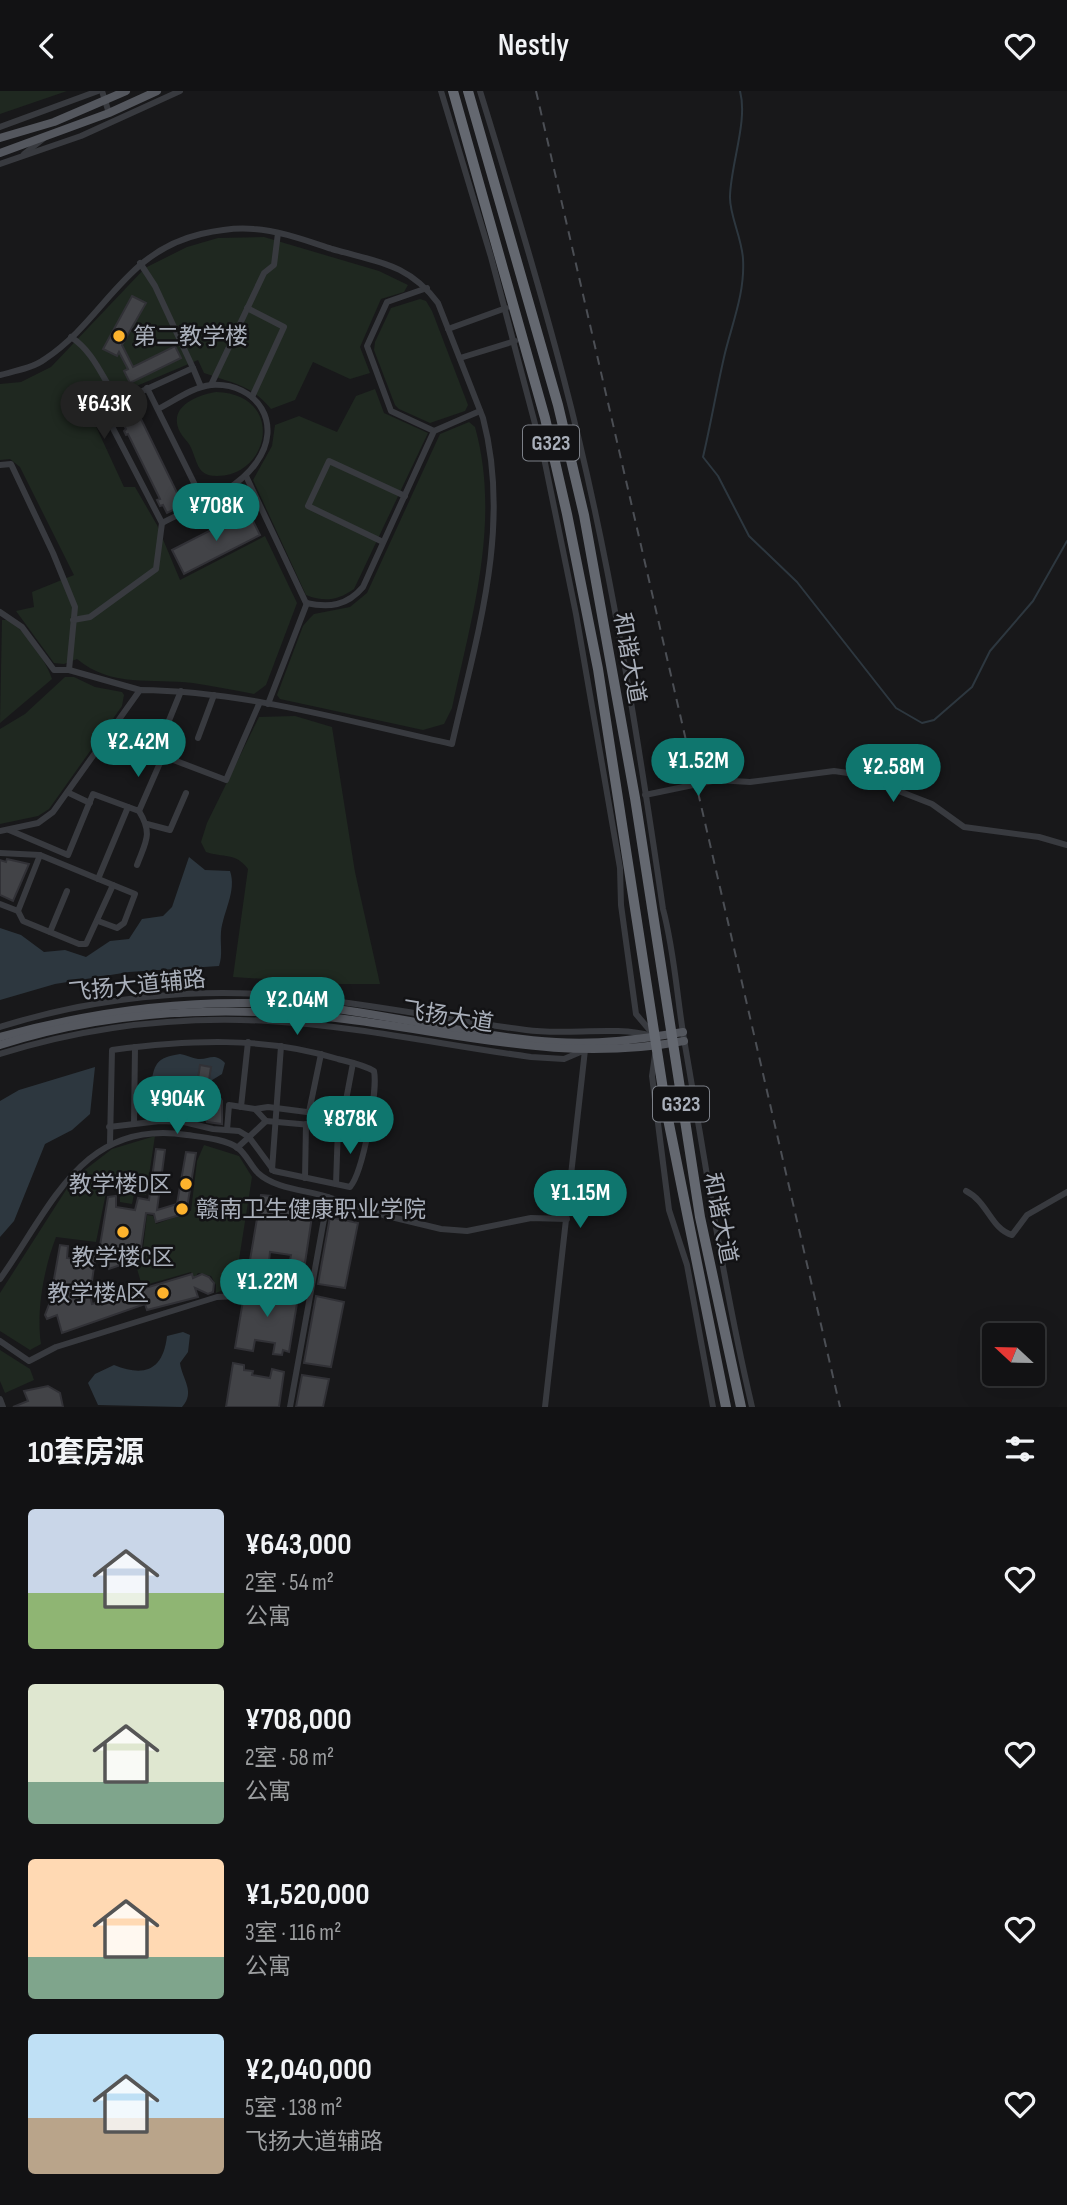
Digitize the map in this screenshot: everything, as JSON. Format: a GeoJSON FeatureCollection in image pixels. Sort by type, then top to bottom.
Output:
{"type":"FeatureCollection","features":[{"type":"Feature","properties":{"kind":"highway","name":"和谐大道"},"geometry":{"type":"LineString","coordinates":[[453,91],[509,307],[568,514],[620,802],[656,1041]]}},
{"type":"Feature","properties":{"kind":"highway","name":"和谐大道"},"geometry":{"type":"LineString","coordinates":[[468,91],[558,405],[584,515],[635,798],[700,1217],[741,1407]]}},
{"type":"Feature","properties":{"kind":"highway","name":"G323"},"geometry":{"type":"LineString","coordinates":[[656,1041],[687,1219],[726,1407]]}},
{"type":"Feature","properties":{"kind":"main road"},"geometry":{"type":"LineString","coordinates":[[0,137],[126,91]]}},
{"type":"Feature","properties":{"kind":"main road"},"geometry":{"type":"LineString","coordinates":[[0,153],[109,113],[157,91]]}},
{"type":"Feature","properties":{"kind":"main road","name":"飞扬大道"},"geometry":{"type":"LineString","coordinates":[[0,1035],[65,1019],[106,1013],[219,1003],[270,1003],[558,1042],[656,1041]]}},
{"type":"Feature","properties":{"kind":"main road","name":"飞扬大道"},"geometry":{"type":"LineString","coordinates":[[2,1050],[73,1025],[153,1014],[236,1011],[339,1018],[525,1047],[585,1050],[684,1036]]}},
{"type":"Feature","properties":{"kind":"street"},"geometry":{"type":"LineString","coordinates":[[0,127],[100,91],[109,113]]}},
{"type":"Feature","properties":{"kind":"street"},"geometry":{"type":"LineString","coordinates":[[0,164],[81,136],[180,91]]}},
{"type":"Feature","properties":{"kind":"street"},"geometry":{"type":"LineString","coordinates":[[441,91],[509,307],[448,329]]}},
{"type":"Feature","properties":{"kind":"street"},"geometry":{"type":"LineString","coordinates":[[480,91],[505,169],[576,428],[621,650],[663,909],[672,941],[684,1036],[739,1352],[752,1407]]}},
{"type":"Feature","properties":{"kind":"street"},"geometry":{"type":"LineString","coordinates":[[20,157],[47,137]]}},
{"type":"Feature","properties":{"kind":"street"},"geometry":{"type":"LineString","coordinates":[[0,375],[43,361],[71,337],[140,263],[181,239],[218,230],[253,229],[278,233],[401,269],[427,288],[438,303],[480,411],[488,438],[495,503],[494,535],[486,588],[452,744],[268,704],[181,691],[140,690],[69,670],[54,670],[22,627],[0,612]]}},
{"type":"Feature","properties":{"kind":"street"},"geometry":{"type":"LineString","coordinates":[[211,385],[264,273],[274,265],[278,233]]}},
{"type":"Feature","properties":{"kind":"street"},"geometry":{"type":"LineString","coordinates":[[140,263],[155,286],[201,387]]}},
{"type":"Feature","properties":{"kind":"street"},"geometry":{"type":"LineString","coordinates":[[427,288],[387,302],[367,345],[391,411],[435,431]]}},
{"type":"Feature","properties":{"kind":"street"},"geometry":{"type":"LineString","coordinates":[[247,308],[284,327],[252,397]]}},
{"type":"Feature","properties":{"kind":"street"},"geometry":{"type":"LineString","coordinates":[[71,337],[88,348],[119,402]]}},
{"type":"Feature","properties":{"kind":"street"},"geometry":{"type":"LineString","coordinates":[[460,358],[518,340],[576,614],[620,867],[621,905],[636,1014],[631,1030]]}},
{"type":"Feature","properties":{"kind":"street"},"geometry":{"type":"LineString","coordinates":[[73,620],[90,617],[156,569],[162,523],[103,409],[193,368]]}},
{"type":"Feature","properties":{"kind":"street"},"geometry":{"type":"LineString","coordinates":[[158,409],[201,387],[226,386],[252,397],[265,412],[269,429],[262,454],[246,476],[162,523]]}},
{"type":"Feature","properties":{"kind":"street"},"geometry":{"type":"LineString","coordinates":[[147,388],[203,501]]}},
{"type":"Feature","properties":{"kind":"street"},"geometry":{"type":"LineString","coordinates":[[307,603],[326,606],[350,600],[363,587],[435,431],[480,411]]}},
{"type":"Feature","properties":{"kind":"street"},"geometry":{"type":"LineString","coordinates":[[383,541],[308,506],[329,461],[405,496]]}},
{"type":"Feature","properties":{"kind":"street"},"geometry":{"type":"LineString","coordinates":[[0,465],[11,464],[75,607],[69,670]]}},
{"type":"Feature","properties":{"kind":"street"},"geometry":{"type":"LineString","coordinates":[[246,476],[307,603],[268,704]]}},
{"type":"Feature","properties":{"kind":"street"},"geometry":{"type":"LineString","coordinates":[[0,831],[38,823],[53,812],[140,690]]}},
{"type":"Feature","properties":{"kind":"street"},"geometry":{"type":"LineString","coordinates":[[139,811],[163,756],[159,745],[181,691]]}},
{"type":"Feature","properties":{"kind":"street"},"geometry":{"type":"LineString","coordinates":[[198,739],[214,695]]}},
{"type":"Feature","properties":{"kind":"street"},"geometry":{"type":"LineString","coordinates":[[163,756],[226,780],[259,704]]}},
{"type":"Feature","properties":{"kind":"street"},"geometry":{"type":"LineString","coordinates":[[645,795],[718,780],[750,782],[820,771],[855,774],[932,804],[964,827],[1039,837],[1067,845]]}},
{"type":"Feature","properties":{"kind":"street"},"geometry":{"type":"LineString","coordinates":[[69,793],[90,803]]}},
{"type":"Feature","properties":{"kind":"street"},"geometry":{"type":"LineString","coordinates":[[9,830],[68,855],[93,793],[139,811],[147,824],[148,836],[136,865]]}},
{"type":"Feature","properties":{"kind":"street"},"geometry":{"type":"LineString","coordinates":[[147,824],[170,830],[186,793]]}},
{"type":"Feature","properties":{"kind":"street"},"geometry":{"type":"LineString","coordinates":[[98,879],[128,807]]}},
{"type":"Feature","properties":{"kind":"street"},"geometry":{"type":"LineString","coordinates":[[0,853],[40,855],[135,894],[124,923],[117,928],[98,921]]}},
{"type":"Feature","properties":{"kind":"street"},"geometry":{"type":"LineString","coordinates":[[18,911],[40,855]]}},
{"type":"Feature","properties":{"kind":"street"},"geometry":{"type":"LineString","coordinates":[[0,904],[18,911],[23,921],[79,944],[86,944],[113,885]]}},
{"type":"Feature","properties":{"kind":"street"},"geometry":{"type":"LineString","coordinates":[[50,932],[67,891]]}},
{"type":"Feature","properties":{"kind":"street","name":"飞扬大道辅路"},"geometry":{"type":"LineString","coordinates":[[0,1027],[62,1010],[188,995],[249,993],[335,1001],[527,1031],[584,1034],[631,1030],[656,1041]]}},
{"type":"Feature","properties":{"kind":"street"},"geometry":{"type":"LineString","coordinates":[[188,995],[219,1003]]}},
{"type":"Feature","properties":{"kind":"street"},"geometry":{"type":"LineString","coordinates":[[270,1003],[290,996]]}},
{"type":"Feature","properties":{"kind":"street"},"geometry":{"type":"LineString","coordinates":[[335,1001],[362,1014]]}},
{"type":"Feature","properties":{"kind":"street"},"geometry":{"type":"LineString","coordinates":[[236,1011],[263,1021]]}},
{"type":"Feature","properties":{"kind":"street"},"geometry":{"type":"LineString","coordinates":[[636,1014],[656,1041],[652,1076],[669,1210],[687,1265],[713,1407]]}},
{"type":"Feature","properties":{"kind":"street"},"geometry":{"type":"LineString","coordinates":[[308,1024],[339,1018]]}},
{"type":"Feature","properties":{"kind":"street","name":"飞扬大道辅路"},"geometry":{"type":"LineString","coordinates":[[2,1050],[107,1028],[263,1021],[308,1024],[531,1057],[564,1059],[585,1050]]}},
{"type":"Feature","properties":{"kind":"street"},"geometry":{"type":"LineString","coordinates":[[0,1035],[12,1023]]}},
{"type":"Feature","properties":{"kind":"street"},"geometry":{"type":"LineString","coordinates":[[49,1040],[73,1025]]}},
{"type":"Feature","properties":{"kind":"street"},"geometry":{"type":"LineString","coordinates":[[109,1127],[134,1123],[184,1122],[239,1131],[249,1137],[272,1170],[350,1187],[356,1180],[367,1130],[374,1071],[321,1054],[248,1042],[199,1041],[112,1050],[109,1127],[110,1143]]}},
{"type":"Feature","properties":{"kind":"street"},"geometry":{"type":"LineString","coordinates":[[241,1107],[248,1042]]}},
{"type":"Feature","properties":{"kind":"street"},"geometry":{"type":"LineString","coordinates":[[272,1170],[281,1046]]}},
{"type":"Feature","properties":{"kind":"street"},"geometry":{"type":"LineString","coordinates":[[134,1123],[135,1047]]}},
{"type":"Feature","properties":{"kind":"street"},"geometry":{"type":"LineString","coordinates":[[545,1407],[585,1050]]}},
{"type":"Feature","properties":{"kind":"street"},"geometry":{"type":"LineString","coordinates":[[309,1112],[321,1054]]}},
{"type":"Feature","properties":{"kind":"street"},"geometry":{"type":"LineString","coordinates":[[343,1117],[353,1063]]}},
{"type":"Feature","properties":{"kind":"street"},"geometry":{"type":"LineString","coordinates":[[227,1130],[229,1105],[369,1120]]}},
{"type":"Feature","properties":{"kind":"street"},"geometry":{"type":"LineString","coordinates":[[255,1109],[267,1121],[367,1130]]}},
{"type":"Feature","properties":{"kind":"street"},"geometry":{"type":"LineString","coordinates":[[237,1148],[267,1121]]}},
{"type":"Feature","properties":{"kind":"street"},"geometry":{"type":"LineString","coordinates":[[305,1178],[306,1125]]}},
{"type":"Feature","properties":{"kind":"street"},"geometry":{"type":"LineString","coordinates":[[336,1184],[338,1127]]}},
{"type":"Feature","properties":{"kind":"street"},"geometry":{"type":"LineString","coordinates":[[0,1279],[60,1189],[83,1163],[110,1143],[135,1134],[162,1131],[202,1137],[237,1148],[258,1173],[272,1183],[441,1229],[467,1231],[531,1219],[568,1219]]}},
{"type":"Feature","properties":{"kind":"street"},"geometry":{"type":"LineString","coordinates":[[966,1191],[982,1202],[998,1228],[1012,1235],[1027,1215],[1067,1192]]}},
{"type":"Feature","properties":{"kind":"street"},"geometry":{"type":"LineString","coordinates":[[290,1407],[328,1197]]}},
{"type":"Feature","properties":{"kind":"street"},"geometry":{"type":"LineString","coordinates":[[0,1341],[29,1361],[56,1347],[217,1297],[239,1296]]}},
{"type":"Feature","properties":{"kind":"street"},"geometry":{"type":"LineString","coordinates":[[0,1399],[3,1407]]}},
{"type":"Feature","properties":{"kind":"shaded area"},"geometry":{"type":"Polygon","coordinates":[[[0,91],[67,91],[0,114],[0,91]]]}},
{"type":"Feature","properties":{"kind":"shaded area"},"geometry":{"type":"Polygon","coordinates":[[[264,237],[379,271],[408,285],[404,292],[381,299],[360,347],[370,373],[350,379],[313,362],[295,400],[271,409],[249,390],[204,373],[198,360],[87,407],[124,487],[135,487],[157,525],[180,580],[265,536],[297,603],[266,685],[254,694],[193,683],[118,678],[90,668],[77,659],[64,664],[54,663],[16,611],[34,607],[32,592],[74,575],[20,467],[10,459],[0,460],[0,384],[21,382],[51,367],[145,268],[187,247],[218,238],[264,237]]]}},
{"type":"Feature","properties":{"kind":"shaded area"},"geometry":{"type":"Polygon","coordinates":[[[420,299],[426,301],[432,311],[468,405],[465,411],[430,423],[395,405],[374,350],[391,308],[420,299]]]}},
{"type":"Feature","properties":{"kind":"shaded area"},"geometry":{"type":"Polygon","coordinates":[[[375,389],[384,413],[428,433],[354,589],[336,598],[306,595],[253,480],[272,446],[275,425],[299,416],[337,432],[356,396],[375,389]]]}},
{"type":"Feature","properties":{"kind":"shaded area"},"geometry":{"type":"Polygon","coordinates":[[[216,392],[238,396],[253,406],[261,419],[263,434],[259,450],[250,463],[236,472],[211,476],[198,466],[189,444],[180,432],[177,416],[193,399],[216,392]]]}},
{"type":"Feature","properties":{"kind":"shaded area"},"geometry":{"type":"Polygon","coordinates":[[[469,422],[475,427],[482,462],[484,533],[481,568],[468,638],[452,708],[444,724],[423,730],[280,699],[277,695],[303,626],[314,614],[350,607],[367,593],[440,434],[469,422]]]}},
{"type":"Feature","properties":{"kind":"shaded area"},"geometry":{"type":"Polygon","coordinates":[[[2,620],[10,620],[29,640],[52,679],[0,723],[2,620]]]}},
{"type":"Feature","properties":{"kind":"shaded area"},"geometry":{"type":"Polygon","coordinates":[[[65,677],[74,677],[95,687],[122,692],[122,706],[49,809],[38,816],[0,824],[0,729],[25,714],[65,677]]]}},
{"type":"Feature","properties":{"kind":"shaded area"},"geometry":{"type":"Polygon","coordinates":[[[295,716],[332,727],[355,872],[380,984],[233,977],[248,869],[239,860],[206,852],[201,842],[207,823],[259,717],[295,716]]]}},
{"type":"Feature","properties":{"kind":"shaded area"},"geometry":{"type":"Polygon","coordinates":[[[189,857],[205,870],[230,871],[232,886],[222,924],[219,966],[129,972],[55,984],[0,1000],[0,928],[21,935],[44,952],[65,950],[86,957],[110,941],[129,939],[142,919],[163,916],[172,907],[189,857]]]}},
{"type":"Feature","properties":{"kind":"shaded area"},"geometry":{"type":"Polygon","coordinates":[[[180,1054],[198,1059],[218,1058],[225,1063],[222,1074],[209,1082],[211,1067],[200,1065],[196,1095],[153,1107],[150,1093],[158,1062],[180,1054]]]}},
{"type":"Feature","properties":{"kind":"shaded area"},"geometry":{"type":"Polygon","coordinates":[[[95,1067],[90,1114],[72,1130],[45,1144],[14,1221],[0,1237],[0,1101],[19,1090],[95,1067]]]}},
{"type":"Feature","properties":{"kind":"shaded area"},"geometry":{"type":"Polygon","coordinates":[[[155,1136],[146,1195],[134,1194],[132,1204],[120,1202],[120,1190],[107,1188],[96,1242],[56,1237],[42,1290],[41,1344],[30,1350],[0,1331],[0,1293],[73,1179],[112,1149],[155,1136]]]}},
{"type":"Feature","properties":{"kind":"shaded area"},"geometry":{"type":"Polygon","coordinates":[[[204,1145],[239,1156],[252,1177],[235,1285],[216,1293],[216,1285],[211,1276],[198,1273],[194,1279],[191,1272],[142,1286],[133,1255],[142,1257],[147,1215],[153,1216],[156,1224],[181,1215],[180,1209],[191,1211],[197,1161],[204,1145]]]}},
{"type":"Feature","properties":{"kind":"shaded area"},"geometry":{"type":"Polygon","coordinates":[[[183,1332],[190,1335],[188,1352],[180,1363],[188,1391],[182,1407],[98,1405],[88,1383],[95,1374],[114,1365],[134,1370],[150,1368],[161,1357],[167,1336],[183,1332]]]}},
{"type":"Feature","properties":{"kind":"shaded area"},"geometry":{"type":"Polygon","coordinates":[[[0,1350],[30,1369],[34,1380],[5,1393],[0,1381],[0,1350]]]}},
{"type":"Feature","properties":{"kind":"building","name":"第二教学楼"},"geometry":{"type":"Polygon","coordinates":[[[132,296],[146,303],[122,345],[133,367],[175,346],[181,358],[130,383],[124,371],[128,369],[119,352],[117,356],[103,349],[132,296]]]}},
{"type":"Feature","properties":{"kind":"building"},"geometry":{"type":"Polygon","coordinates":[[[139,415],[183,505],[167,513],[163,505],[160,506],[157,500],[160,499],[128,434],[124,431],[126,429],[123,423],[139,415]]]}},
{"type":"Feature","properties":{"kind":"building"},"geometry":{"type":"Polygon","coordinates":[[[248,511],[260,535],[184,574],[172,550],[248,511]]]}},
{"type":"Feature","properties":{"kind":"building"},"geometry":{"type":"Polygon","coordinates":[[[7,859],[29,864],[13,901],[0,895],[0,860],[6,862],[7,859]]]}},
{"type":"Feature","properties":{"kind":"building"},"geometry":{"type":"Polygon","coordinates":[[[200,1065],[211,1067],[208,1087],[218,1094],[222,1101],[222,1124],[207,1122],[204,1115],[192,1113],[189,1102],[195,1100],[200,1065]]]}},
{"type":"Feature","properties":{"kind":"building"},"geometry":{"type":"Polygon","coordinates":[[[156,1149],[165,1150],[157,1210],[177,1204],[186,1152],[196,1153],[187,1208],[177,1207],[180,1215],[156,1222],[154,1214],[146,1213],[140,1255],[130,1253],[132,1261],[109,1269],[107,1261],[95,1260],[90,1295],[92,1304],[192,1274],[193,1278],[202,1274],[209,1277],[214,1283],[213,1292],[208,1294],[195,1288],[198,1297],[147,1310],[145,1304],[62,1333],[57,1315],[47,1319],[45,1315],[50,1302],[60,1245],[68,1246],[67,1258],[86,1261],[88,1251],[99,1252],[108,1197],[116,1196],[116,1207],[135,1210],[138,1198],[149,1200],[156,1149]]]}},
{"type":"Feature","properties":{"kind":"building"},"geometry":{"type":"Polygon","coordinates":[[[261,1195],[271,1196],[270,1201],[299,1206],[300,1201],[314,1203],[305,1263],[298,1262],[297,1267],[289,1266],[291,1255],[270,1252],[269,1262],[250,1260],[261,1195]]]}},
{"type":"Feature","properties":{"kind":"building"},"geometry":{"type":"Polygon","coordinates":[[[330,1217],[358,1223],[345,1288],[318,1284],[330,1217]]]}},
{"type":"Feature","properties":{"kind":"building"},"geometry":{"type":"Polygon","coordinates":[[[246,1283],[256,1284],[255,1289],[284,1294],[284,1289],[299,1291],[289,1352],[283,1350],[282,1355],[273,1354],[275,1343],[255,1340],[253,1351],[235,1348],[246,1283]]]}},
{"type":"Feature","properties":{"kind":"building"},"geometry":{"type":"Polygon","coordinates":[[[316,1296],[344,1302],[331,1367],[304,1363],[316,1296]]]}},
{"type":"Feature","properties":{"kind":"building"},"geometry":{"type":"Polygon","coordinates":[[[233,1363],[244,1365],[244,1370],[253,1371],[252,1375],[270,1378],[272,1369],[284,1372],[279,1407],[226,1407],[233,1363]]]}},
{"type":"Feature","properties":{"kind":"building"},"geometry":{"type":"Polygon","coordinates":[[[302,1375],[329,1379],[323,1407],[296,1407],[302,1375]]]}},
{"type":"Feature","properties":{"kind":"building"},"geometry":{"type":"Polygon","coordinates":[[[48,1386],[60,1393],[63,1407],[13,1407],[28,1401],[24,1391],[48,1386]]]}},
{"type":"Feature","properties":{"kind":"waterway"},"geometry":{"type":"LineString","coordinates":[[740,91],[741,129],[730,196],[742,251],[742,283],[703,457],[718,476],[749,536],[797,582],[896,708],[922,723],[934,720],[972,687],[990,651],[1033,601],[1067,541]]}},
{"type":"Feature","properties":{"kind":"railway"},"geometry":{"type":"LineString","coordinates":[[536,91],[840,1407]]}},
{"type":"Feature","properties":{"kind":"place","name":"第二教学楼"},"geometry":{"type":"Point","coordinates":[119,336]}},
{"type":"Feature","properties":{"kind":"place","name":"教学楼D区"},"geometry":{"type":"Point","coordinates":[186,1184]}},
{"type":"Feature","properties":{"kind":"place","name":"赣南卫生健康职业学院"},"geometry":{"type":"Point","coordinates":[182,1209]}},
{"type":"Feature","properties":{"kind":"place","name":"教学楼C区"},"geometry":{"type":"Point","coordinates":[123,1232]}},
{"type":"Feature","properties":{"kind":"place","name":"教学楼A区"},"geometry":{"type":"Point","coordinates":[163,1293]}}]}
